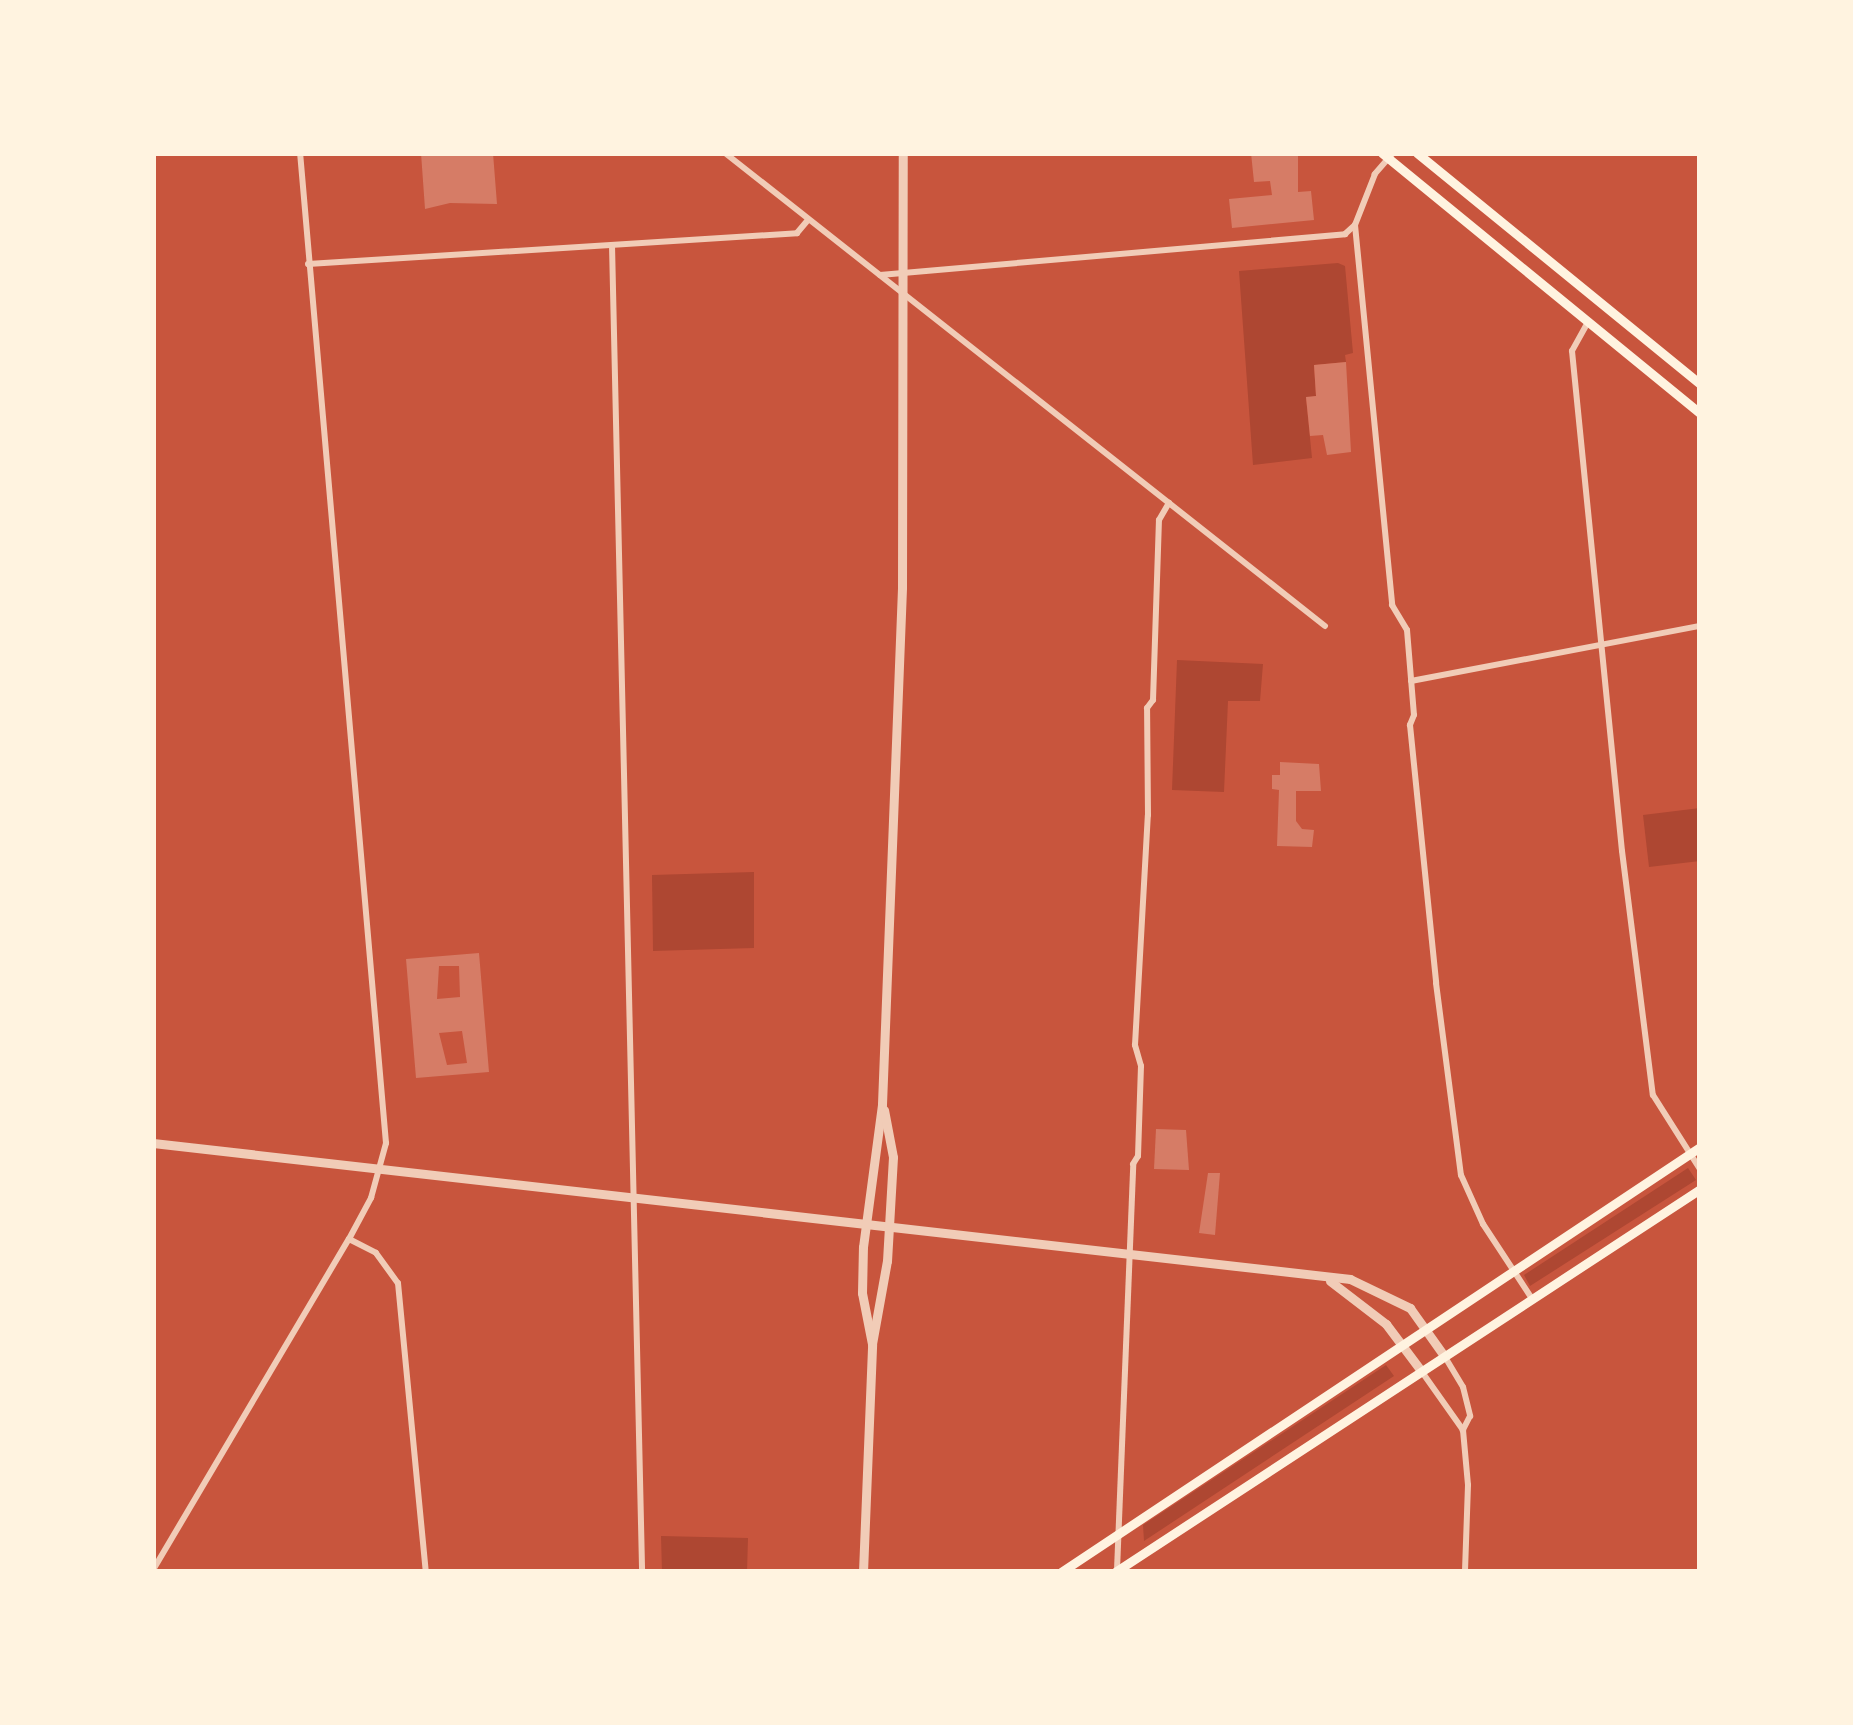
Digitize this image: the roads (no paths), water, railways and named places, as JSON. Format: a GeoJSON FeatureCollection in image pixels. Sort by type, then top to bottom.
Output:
{"type":"FeatureCollection","features":[{"type":"Feature","properties":{"kind":"main road"},"geometry":{"type":"LineString","coordinates":[[1417,153],[1700,384]]}},
{"type":"Feature","properties":{"kind":"main road"},"geometry":{"type":"LineString","coordinates":[[1388,155],[1700,413]]}},
{"type":"Feature","properties":{"kind":"main road"},"geometry":{"type":"LineString","coordinates":[[1061,1572],[1695,1151]]}},
{"type":"Feature","properties":{"kind":"main road"},"geometry":{"type":"LineString","coordinates":[[1116,1572],[1700,1189]]}},
{"type":"Feature","properties":{"kind":"street"},"geometry":{"type":"LineString","coordinates":[[153,1570],[349,1239],[382,1168],[383,1096],[300,153]]}},
{"type":"Feature","properties":{"kind":"street"},"geometry":{"type":"LineString","coordinates":[[724,153],[1325,626]]}},
{"type":"Feature","properties":{"kind":"street"},"geometry":{"type":"LineString","coordinates":[[872,1344],[862,1293],[865,1224],[882,1105],[905,494],[901,155]]}},
{"type":"Feature","properties":{"kind":"street"},"geometry":{"type":"LineString","coordinates":[[880,275],[1346,234],[1355,225],[1375,174],[1388,155]]}},
{"type":"Feature","properties":{"kind":"street"},"geometry":{"type":"LineString","coordinates":[[308,264],[797,233],[807,220]]}},
{"type":"Feature","properties":{"kind":"street"},"geometry":{"type":"LineString","coordinates":[[1355,225],[1392,605],[1407,630],[1414,715],[1410,725],[1427,905],[1461,1174],[1483,1224],[1532,1300]]}},
{"type":"Feature","properties":{"kind":"street"},"geometry":{"type":"LineString","coordinates":[[612,245],[642,1572]]}},
{"type":"Feature","properties":{"kind":"street"},"geometry":{"type":"LineString","coordinates":[[1588,322],[1572,351],[1600,646],[1653,1095],[1695,1151],[1700,1168]]}},
{"type":"Feature","properties":{"kind":"street"},"geometry":{"type":"LineString","coordinates":[[1116,1572],[1141,1072],[1135,1045],[1148,815],[1147,707],[1153,700],[1159,520],[1169,503]]}},
{"type":"Feature","properties":{"kind":"street"},"geometry":{"type":"LineString","coordinates":[[1411,680],[1700,626]]}},
{"type":"Feature","properties":{"kind":"street"},"geometry":{"type":"LineString","coordinates":[[862,1572],[872,1344],[889,1226],[893,1144],[882,1105]]}},
{"type":"Feature","properties":{"kind":"street"},"geometry":{"type":"LineString","coordinates":[[153,1143],[1330,1281],[1350,1279],[1410,1308],[1426,1327],[1466,1396],[1470,1416],[1463,1430]]}},
{"type":"Feature","properties":{"kind":"street"},"geometry":{"type":"LineString","coordinates":[[349,1239],[376,1253],[398,1282],[426,1572]]}},
{"type":"Feature","properties":{"kind":"street"},"geometry":{"type":"LineString","coordinates":[[1330,1281],[1379,1317],[1463,1430],[1468,1485],[1465,1572]]}}]}
